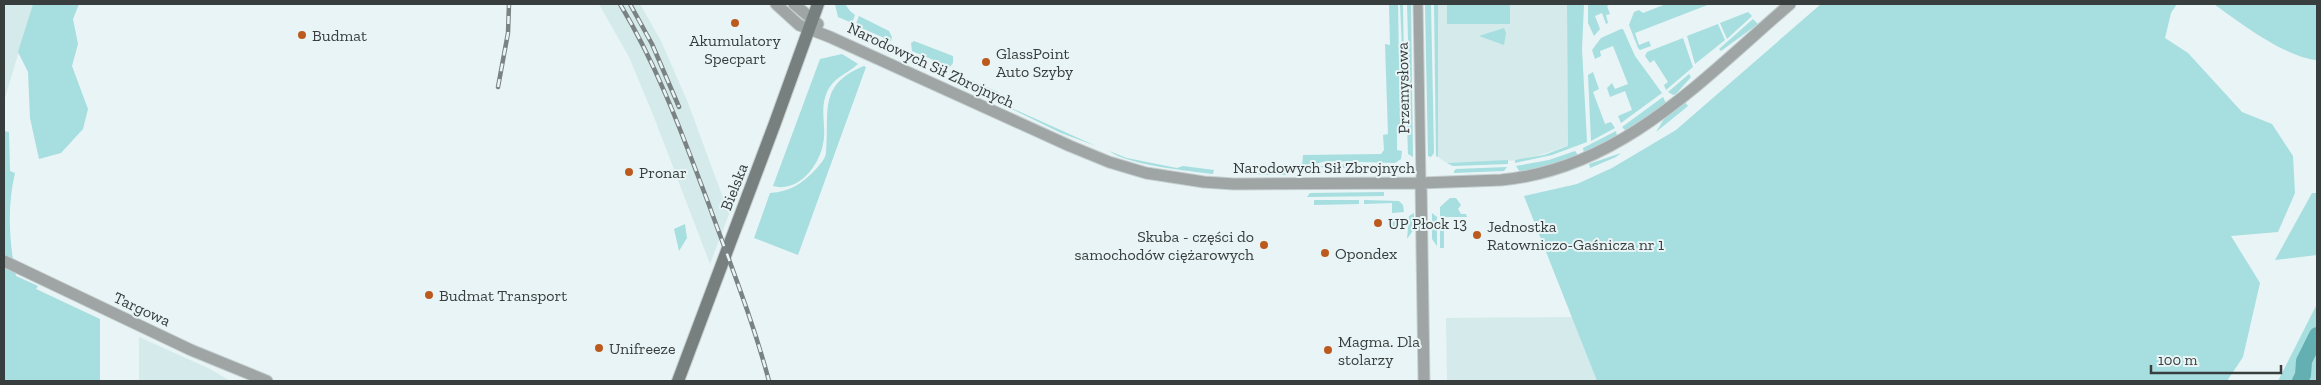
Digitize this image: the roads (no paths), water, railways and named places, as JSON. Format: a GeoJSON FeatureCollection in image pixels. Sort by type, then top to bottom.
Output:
{"type":"FeatureCollection","features":[{"type":"Feature","properties":{"kind":"main road","name":"Bielska"},"geometry":{"type":"LineString","coordinates":[[678,381],[776,124],[818,4]]}},
{"type":"Feature","properties":{"kind":"street"},"geometry":{"type":"LineString","coordinates":[[776,4],[788,16],[811,24]]}},
{"type":"Feature","properties":{"kind":"street"},"geometry":{"type":"LineString","coordinates":[[794,4],[811,24]]}},
{"type":"Feature","properties":{"kind":"street","name":"Przemysłowa"},"geometry":{"type":"LineString","coordinates":[[1418,4],[1424,381]]}},
{"type":"Feature","properties":{"kind":"street","name":"Narodowych Sił Zbrojnych"},"geometry":{"type":"LineString","coordinates":[[811,24],[830,37],[1047,136],[1098,158],[1133,170],[1217,183],[1421,183],[1522,178],[1568,166],[1600,152],[1653,120],[1790,4]]}},
{"type":"Feature","properties":{"kind":"street","name":"Targowa"},"geometry":{"type":"LineString","coordinates":[[4,261],[191,350],[267,381]]}},
{"type":"Feature","properties":{"kind":"waterway"},"geometry":{"type":"LineString","coordinates":[[2300,381],[2303,375],[2304,361],[2317,335]]}},
{"type":"Feature","properties":{"kind":"railway"},"geometry":{"type":"LineString","coordinates":[[498,87],[508,33],[509,4]]}},
{"type":"Feature","properties":{"kind":"railway"},"geometry":{"type":"LineString","coordinates":[[620,4],[658,77],[679,128],[741,292],[769,381]]}},
{"type":"Feature","properties":{"kind":"railway"},"geometry":{"type":"LineString","coordinates":[[630,4],[652,44],[679,107]]}},
{"type":"Feature","properties":{"kind":"place","name":"Akumulatory Specpart"},"geometry":{"type":"Point","coordinates":[735,23]}},
{"type":"Feature","properties":{"kind":"place","name":"Budmat"},"geometry":{"type":"Point","coordinates":[302,35]}},
{"type":"Feature","properties":{"kind":"place","name":"GlassPoint Auto Szyby"},"geometry":{"type":"Point","coordinates":[986,62]}},
{"type":"Feature","properties":{"kind":"place","name":"Pronar"},"geometry":{"type":"Point","coordinates":[629,172]}},
{"type":"Feature","properties":{"kind":"place","name":"UP Płock 13"},"geometry":{"type":"Point","coordinates":[1378,223]}},
{"type":"Feature","properties":{"kind":"place","name":"Jednostka Ratowniczo-Gaśnicza nr 1"},"geometry":{"type":"Point","coordinates":[1477,235]}},
{"type":"Feature","properties":{"kind":"place","name":"Skuba - części do samochodów ciężarowych"},"geometry":{"type":"Point","coordinates":[1264,245]}},
{"type":"Feature","properties":{"kind":"place","name":"Opondex"},"geometry":{"type":"Point","coordinates":[1325,253]}},
{"type":"Feature","properties":{"kind":"place","name":"Budmat Transport"},"geometry":{"type":"Point","coordinates":[429,295]}},
{"type":"Feature","properties":{"kind":"place","name":"Unifreeze"},"geometry":{"type":"Point","coordinates":[599,348]}},
{"type":"Feature","properties":{"kind":"place","name":"Magma. Dla stolarzy"},"geometry":{"type":"Point","coordinates":[1328,350]}}]}
